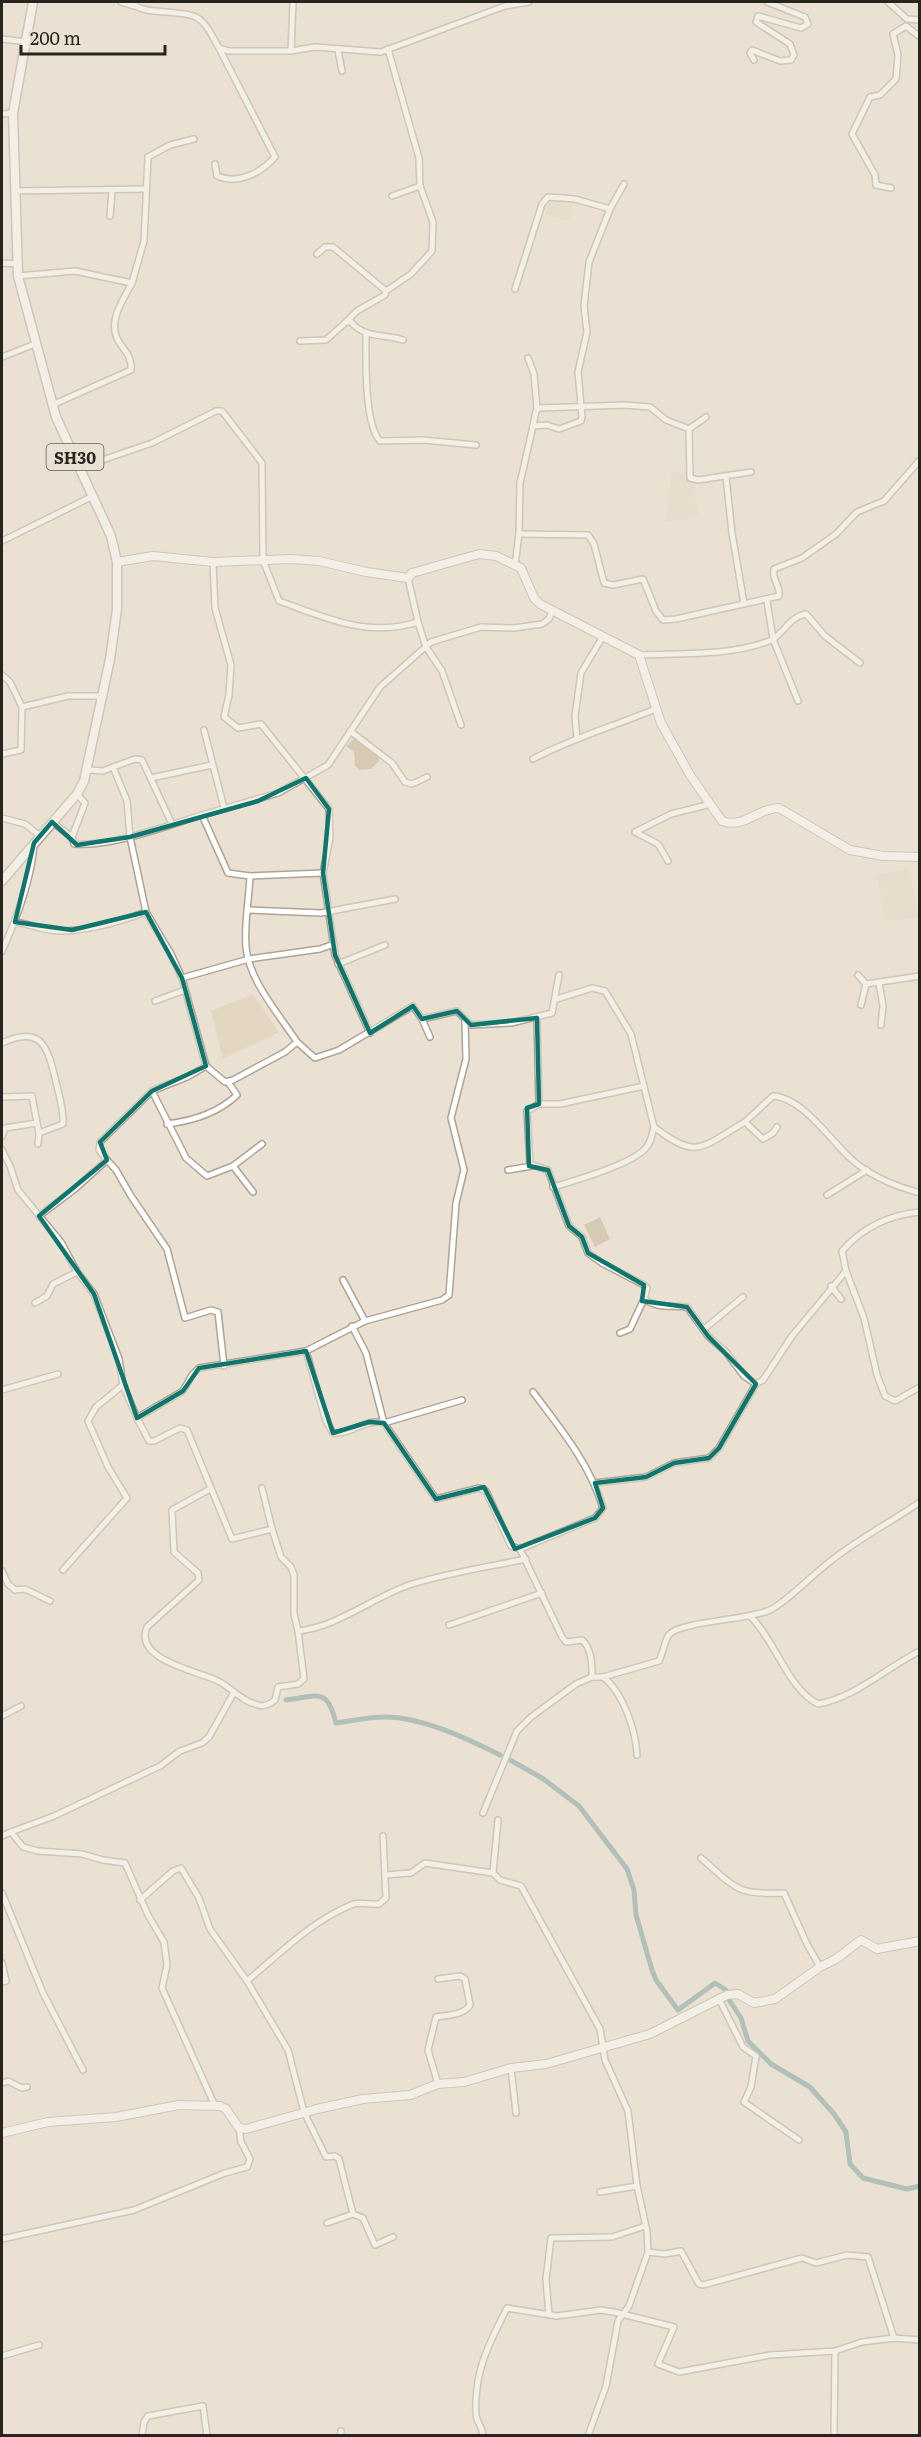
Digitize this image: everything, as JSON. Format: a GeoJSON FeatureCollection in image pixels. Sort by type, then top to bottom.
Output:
{"type":"FeatureCollection","features":[{"type":"Feature","properties":{"kind":"main road","name":"SH30"},"geometry":{"type":"LineString","coordinates":[[2,881],[77,794],[88,770],[104,696],[117,609],[117,562],[111,536],[52,405],[18,276],[13,112],[33,2]]}},
{"type":"Feature","properties":{"kind":"street"},"geometry":{"type":"LineString","coordinates":[[121,2],[196,17],[204,23],[219,48],[275,157],[265,169],[237,179],[225,180],[217,176],[215,164]]}},
{"type":"Feature","properties":{"kind":"street"},"geometry":{"type":"LineString","coordinates":[[291,51],[293,2]]}},
{"type":"Feature","properties":{"kind":"street"},"geometry":{"type":"LineString","coordinates":[[219,48],[229,51],[291,51],[315,47],[381,52],[505,6],[529,2]]}},
{"type":"Feature","properties":{"kind":"street"},"geometry":{"type":"LineString","coordinates":[[754,60],[750,53],[752,50],[780,60],[791,60],[794,55],[790,44],[756,22],[758,16],[801,28],[808,24],[805,17],[767,2]]}},
{"type":"Feature","properties":{"kind":"street"},"geometry":{"type":"LineString","coordinates":[[888,2],[920,36]]}},
{"type":"Feature","properties":{"kind":"street"},"geometry":{"type":"LineString","coordinates":[[891,188],[876,185],[875,175],[852,134],[870,97],[880,95],[896,79],[898,55],[892,34],[907,22],[920,20]]}},
{"type":"Feature","properties":{"kind":"street"},"geometry":{"type":"LineString","coordinates":[[2,39],[27,42]]}},
{"type":"Feature","properties":{"kind":"street"},"geometry":{"type":"LineString","coordinates":[[300,341],[326,340],[357,310],[385,295],[386,291],[411,274],[432,251],[433,222],[420,186],[419,158],[388,49]]}},
{"type":"Feature","properties":{"kind":"street"},"geometry":{"type":"LineString","coordinates":[[338,50],[342,71]]}},
{"type":"Feature","properties":{"kind":"street"},"geometry":{"type":"LineString","coordinates":[[2,114],[13,112]]}},
{"type":"Feature","properties":{"kind":"street"},"geometry":{"type":"LineString","coordinates":[[52,405],[131,370],[131,362],[114,328],[115,318],[132,283],[144,241],[148,157],[171,145],[194,139]]}},
{"type":"Feature","properties":{"kind":"street"},"geometry":{"type":"LineString","coordinates":[[533,426],[547,425],[559,429],[581,421],[578,372],[587,332],[584,306],[589,262],[610,209],[624,184]]}},
{"type":"Feature","properties":{"kind":"street"},"geometry":{"type":"LineString","coordinates":[[392,196],[420,186]]}},
{"type":"Feature","properties":{"kind":"street"},"geometry":{"type":"LineString","coordinates":[[14,191],[145,189]]}},
{"type":"Feature","properties":{"kind":"street"},"geometry":{"type":"LineString","coordinates":[[110,216],[112,191]]}},
{"type":"Feature","properties":{"kind":"street"},"geometry":{"type":"LineString","coordinates":[[515,289],[537,219],[548,197],[575,199],[610,209]]}},
{"type":"Feature","properties":{"kind":"street"},"geometry":{"type":"LineString","coordinates":[[317,254],[325,247],[333,247],[386,291]]}},
{"type":"Feature","properties":{"kind":"street"},"geometry":{"type":"LineString","coordinates":[[2,263],[17,264]]}},
{"type":"Feature","properties":{"kind":"street"},"geometry":{"type":"LineString","coordinates":[[18,276],[75,272],[132,283]]}},
{"type":"Feature","properties":{"kind":"street"},"geometry":{"type":"LineString","coordinates":[[346,322],[351,322],[366,334],[403,340]]}},
{"type":"Feature","properties":{"kind":"street"},"geometry":{"type":"LineString","coordinates":[[366,334],[365,372],[372,425],[377,439],[380,441],[423,440],[476,445]]}},
{"type":"Feature","properties":{"kind":"street"},"geometry":{"type":"LineString","coordinates":[[2,357],[35,344]]}},
{"type":"Feature","properties":{"kind":"street"},"geometry":{"type":"LineString","coordinates":[[515,565],[519,534],[521,474],[529,453],[537,409],[534,374],[528,358]]}},
{"type":"Feature","properties":{"kind":"street"},"geometry":{"type":"LineString","coordinates":[[537,409],[650,407],[666,420],[689,429]]}},
{"type":"Feature","properties":{"kind":"street"},"geometry":{"type":"LineString","coordinates":[[79,468],[152,443],[216,411],[222,411],[262,463],[263,560],[279,601],[337,622],[377,629],[395,629],[418,622]]}},
{"type":"Feature","properties":{"kind":"street"},"geometry":{"type":"LineString","coordinates":[[689,429],[706,417]]}},
{"type":"Feature","properties":{"kind":"street"},"geometry":{"type":"LineString","coordinates":[[689,429],[688,476],[698,480],[751,472]]}},
{"type":"Feature","properties":{"kind":"street"},"geometry":{"type":"LineString","coordinates":[[519,534],[588,535],[594,544],[604,583],[613,585],[643,579],[656,611],[663,620],[779,596],[774,569],[802,558],[836,534],[857,512],[884,501],[920,460]]}},
{"type":"Feature","properties":{"kind":"street"},"geometry":{"type":"LineString","coordinates":[[726,477],[732,533],[744,604]]}},
{"type":"Feature","properties":{"kind":"street"},"geometry":{"type":"LineString","coordinates":[[2,541],[93,496]]}},
{"type":"Feature","properties":{"kind":"street"},"geometry":{"type":"LineString","coordinates":[[408,578],[412,573],[479,554],[496,556],[515,565],[525,574],[534,598],[552,611],[639,655],[754,646],[773,639],[789,621],[806,614],[825,636],[860,663]]}},
{"type":"Feature","properties":{"kind":"street"},"geometry":{"type":"LineString","coordinates":[[117,562],[153,556],[213,562],[319,561],[366,572],[408,578]]}},
{"type":"Feature","properties":{"kind":"street"},"geometry":{"type":"LineString","coordinates":[[213,562],[215,608],[231,665],[229,695],[224,717],[238,728],[261,724],[306,778],[328,809],[330,838],[323,873],[334,944],[338,964],[370,1033]]}},
{"type":"Feature","properties":{"kind":"street"},"geometry":{"type":"LineString","coordinates":[[408,578],[426,647],[442,671],[461,725]]}},
{"type":"Feature","properties":{"kind":"street"},"geometry":{"type":"LineString","coordinates":[[767,600],[773,639],[783,669],[798,701]]}},
{"type":"Feature","properties":{"kind":"street"},"geometry":{"type":"LineString","coordinates":[[77,794],[85,803],[72,837],[74,844],[85,845],[130,837],[224,808],[258,801],[306,778],[333,761],[380,687],[440,637],[481,627],[514,628],[542,624],[549,619],[552,611]]}},
{"type":"Feature","properties":{"kind":"street"},"geometry":{"type":"LineString","coordinates":[[577,739],[575,716],[581,673],[602,638]]}},
{"type":"Feature","properties":{"kind":"street"},"geometry":{"type":"LineString","coordinates":[[639,655],[647,673],[655,709],[690,776],[722,820],[730,824],[746,821],[769,808],[779,808],[850,850],[883,856],[920,857]]}},
{"type":"Feature","properties":{"kind":"street"},"geometry":{"type":"LineString","coordinates":[[2,675],[10,682],[22,707],[21,750],[2,754]]}},
{"type":"Feature","properties":{"kind":"street"},"geometry":{"type":"LineString","coordinates":[[22,707],[68,696],[104,696]]}},
{"type":"Feature","properties":{"kind":"street"},"geometry":{"type":"LineString","coordinates":[[533,759],[577,739],[655,709]]}},
{"type":"Feature","properties":{"kind":"street"},"geometry":{"type":"LineString","coordinates":[[204,730],[224,808]]}},
{"type":"Feature","properties":{"kind":"street"},"geometry":{"type":"LineString","coordinates":[[350,731],[392,763],[405,782],[412,784],[427,777]]}},
{"type":"Feature","properties":{"kind":"street"},"geometry":{"type":"LineString","coordinates":[[88,770],[114,767],[138,758],[151,778],[172,824]]}},
{"type":"Feature","properties":{"kind":"street"},"geometry":{"type":"LineString","coordinates":[[151,778],[212,765]]}},
{"type":"Feature","properties":{"kind":"street"},"geometry":{"type":"LineString","coordinates":[[114,767],[127,801],[130,837],[146,912],[171,954],[182,978],[206,1066],[212,1073],[228,1082],[237,1095],[215,1111],[166,1124]]}},
{"type":"Feature","properties":{"kind":"street"},"geometry":{"type":"LineString","coordinates":[[668,861],[658,843],[635,832],[671,814],[711,804]]}},
{"type":"Feature","properties":{"kind":"street"},"geometry":{"type":"LineString","coordinates":[[202,815],[228,873],[250,876],[323,873]]}},
{"type":"Feature","properties":{"kind":"street"},"geometry":{"type":"LineString","coordinates":[[2,818],[25,824],[37,840],[33,863],[15,922],[2,951]]}},
{"type":"Feature","properties":{"kind":"street"},"geometry":{"type":"LineString","coordinates":[[52,822],[72,837]]}},
{"type":"Feature","properties":{"kind":"street"},"geometry":{"type":"LineString","coordinates":[[250,876],[246,947],[249,960],[255,977],[297,1042],[315,1058],[339,1050],[413,1006],[430,1037]]}},
{"type":"Feature","properties":{"kind":"street"},"geometry":{"type":"LineString","coordinates":[[248,910],[329,912],[395,899]]}},
{"type":"Feature","properties":{"kind":"street"},"geometry":{"type":"LineString","coordinates":[[15,922],[48,930],[72,930],[118,921],[146,912]]}},
{"type":"Feature","properties":{"kind":"street"},"geometry":{"type":"LineString","coordinates":[[182,978],[249,960],[320,949],[334,944]]}},
{"type":"Feature","properties":{"kind":"street"},"geometry":{"type":"LineString","coordinates":[[338,964],[385,945]]}},
{"type":"Feature","properties":{"kind":"street"},"geometry":{"type":"LineString","coordinates":[[422,1019],[457,1011],[471,1025],[494,1025],[537,1018],[554,1012],[559,975]]}},
{"type":"Feature","properties":{"kind":"street"},"geometry":{"type":"LineString","coordinates":[[858,975],[866,984]]}},
{"type":"Feature","properties":{"kind":"street"},"geometry":{"type":"LineString","coordinates":[[866,984],[920,975]]}},
{"type":"Feature","properties":{"kind":"street"},"geometry":{"type":"LineString","coordinates":[[879,983],[883,1006],[881,1025]]}},
{"type":"Feature","properties":{"kind":"street"},"geometry":{"type":"LineString","coordinates":[[861,1005],[866,984]]}},
{"type":"Feature","properties":{"kind":"street"},"geometry":{"type":"LineString","coordinates":[[553,1187],[626,1161],[642,1152],[650,1142],[654,1127],[632,1034],[605,991],[592,988],[556,999]]}},
{"type":"Feature","properties":{"kind":"street"},"geometry":{"type":"LineString","coordinates":[[155,1001],[185,990]]}},
{"type":"Feature","properties":{"kind":"street"},"geometry":{"type":"LineString","coordinates":[[537,1018],[539,1104]]}},
{"type":"Feature","properties":{"kind":"street"},"geometry":{"type":"LineString","coordinates":[[137,1418],[183,1391],[199,1368],[224,1366],[306,1351],[352,1326],[442,1300],[449,1295],[456,1203],[464,1170],[451,1118],[466,1059],[465,1021]]}},
{"type":"Feature","properties":{"kind":"street"},"geometry":{"type":"LineString","coordinates":[[2,1043],[28,1036],[37,1038],[49,1052],[63,1124],[39,1133]]}},
{"type":"Feature","properties":{"kind":"street"},"geometry":{"type":"LineString","coordinates":[[228,1082],[285,1052],[297,1042]]}},
{"type":"Feature","properties":{"kind":"street"},"geometry":{"type":"LineString","coordinates":[[206,1066],[187,1077],[152,1091],[100,1142],[99,1150],[116,1170],[168,1249],[185,1318],[215,1309],[219,1312],[224,1366]]}},
{"type":"Feature","properties":{"kind":"street"},"geometry":{"type":"LineString","coordinates":[[532,1166],[529,1159],[527,1111],[539,1104],[560,1104],[644,1086]]}},
{"type":"Feature","properties":{"kind":"street"},"geometry":{"type":"LineString","coordinates":[[152,1091],[166,1124],[186,1158],[207,1176],[233,1166],[262,1144]]}},
{"type":"Feature","properties":{"kind":"street"},"geometry":{"type":"LineString","coordinates":[[2,1097],[32,1096],[39,1133],[38,1144]]}},
{"type":"Feature","properties":{"kind":"street"},"geometry":{"type":"LineString","coordinates":[[654,1127],[677,1145],[694,1149],[745,1122],[773,1096],[781,1096],[814,1120],[849,1157],[867,1170],[897,1187],[920,1193]]}},
{"type":"Feature","properties":{"kind":"street"},"geometry":{"type":"LineString","coordinates":[[745,1122],[763,1139],[773,1134],[777,1128]]}},
{"type":"Feature","properties":{"kind":"street"},"geometry":{"type":"LineString","coordinates":[[2,1136],[5,1128],[37,1123]]}},
{"type":"Feature","properties":{"kind":"street"},"geometry":{"type":"LineString","coordinates":[[2,1150],[18,1190],[61,1242],[77,1272],[94,1294],[119,1359],[123,1385],[148,1441],[154,1441],[185,1428],[232,1539],[272,1528]]}},
{"type":"Feature","properties":{"kind":"street"},"geometry":{"type":"LineString","coordinates":[[39,1216],[76,1188],[106,1160]]}},
{"type":"Feature","properties":{"kind":"street"},"geometry":{"type":"LineString","coordinates":[[233,1166],[253,1192]]}},
{"type":"Feature","properties":{"kind":"street"},"geometry":{"type":"LineString","coordinates":[[508,1170],[532,1166],[543,1166],[548,1170],[569,1226],[582,1237],[588,1253],[644,1285],[647,1290],[630,1329],[620,1333]]}},
{"type":"Feature","properties":{"kind":"street"},"geometry":{"type":"LineString","coordinates":[[827,1195],[867,1170]]}},
{"type":"Feature","properties":{"kind":"street"},"geometry":{"type":"LineString","coordinates":[[920,1212],[896,1214],[865,1229],[842,1251],[846,1271],[864,1318],[876,1375],[885,1396],[895,1401],[920,1387]]}},
{"type":"Feature","properties":{"kind":"street"},"geometry":{"type":"LineString","coordinates":[[595,1484],[646,1477],[674,1463],[709,1458],[718,1448],[756,1384],[763,1380],[831,1286],[846,1271]]}},
{"type":"Feature","properties":{"kind":"street"},"geometry":{"type":"LineString","coordinates":[[35,1303],[47,1296],[53,1284],[77,1272]]}},
{"type":"Feature","properties":{"kind":"street"},"geometry":{"type":"LineString","coordinates":[[343,1280],[366,1321]]}},
{"type":"Feature","properties":{"kind":"street"},"geometry":{"type":"LineString","coordinates":[[831,1286],[841,1299]]}},
{"type":"Feature","properties":{"kind":"street"},"geometry":{"type":"LineString","coordinates":[[704,1329],[743,1297]]}},
{"type":"Feature","properties":{"kind":"street"},"geometry":{"type":"LineString","coordinates":[[644,1299],[663,1307],[687,1307],[744,1376],[756,1384]]}},
{"type":"Feature","properties":{"kind":"street"},"geometry":{"type":"LineString","coordinates":[[352,1326],[366,1353],[384,1423],[435,1499],[483,1489],[511,1546],[520,1549],[526,1559],[566,1642],[582,1640],[587,1644],[592,1661],[592,1677]]}},
{"type":"Feature","properties":{"kind":"street"},"geometry":{"type":"LineString","coordinates":[[306,1351],[326,1421],[333,1433],[342,1434],[369,1422],[384,1423],[462,1400]]}},
{"type":"Feature","properties":{"kind":"street"},"geometry":{"type":"LineString","coordinates":[[2,1390],[58,1374]]}},
{"type":"Feature","properties":{"kind":"street"},"geometry":{"type":"LineString","coordinates":[[63,1570],[127,1498],[108,1467],[88,1420],[96,1407],[123,1385]]}},
{"type":"Feature","properties":{"kind":"street"},"geometry":{"type":"LineString","coordinates":[[520,1549],[595,1518],[603,1508],[595,1484],[588,1476],[575,1449],[533,1392]]}},
{"type":"Feature","properties":{"kind":"street"},"geometry":{"type":"LineString","coordinates":[[210,1489],[176,1506],[171,1514],[174,1552],[198,1573],[199,1580],[147,1627],[144,1633],[146,1643],[170,1664],[220,1682],[233,1694],[258,1706],[275,1700],[278,1687],[302,1682],[304,1669],[294,1614],[294,1575],[291,1567],[281,1557],[262,1488]]}},
{"type":"Feature","properties":{"kind":"street"},"geometry":{"type":"LineString","coordinates":[[483,1813],[517,1731],[576,1684],[592,1677],[603,1677],[659,1661],[668,1635],[677,1628],[750,1616],[772,1609],[856,1542],[920,1502]]}},
{"type":"Feature","properties":{"kind":"street"},"geometry":{"type":"LineString","coordinates":[[298,1631],[333,1620],[407,1586],[450,1574],[526,1559]]}},
{"type":"Feature","properties":{"kind":"street"},"geometry":{"type":"LineString","coordinates":[[2,1571],[8,1584],[15,1590],[25,1589],[50,1601]]}},
{"type":"Feature","properties":{"kind":"street"},"geometry":{"type":"LineString","coordinates":[[449,1625],[542,1593]]}},
{"type":"Feature","properties":{"kind":"street"},"geometry":{"type":"LineString","coordinates":[[750,1616],[768,1638],[789,1673],[818,1704],[831,1701],[920,1651]]}},
{"type":"Feature","properties":{"kind":"street"},"geometry":{"type":"LineString","coordinates":[[603,1677],[611,1683],[630,1722],[637,1755]]}},
{"type":"Feature","properties":{"kind":"street"},"geometry":{"type":"LineString","coordinates":[[2,1836],[54,1816],[160,1766],[180,1751],[202,1743],[209,1737],[233,1694]]}},
{"type":"Feature","properties":{"kind":"street"},"geometry":{"type":"LineString","coordinates":[[2,1716],[21,1706]]}},
{"type":"Feature","properties":{"kind":"street"},"geometry":{"type":"LineString","coordinates":[[493,1873],[498,1820]]}},
{"type":"Feature","properties":{"kind":"street"},"geometry":{"type":"LineString","coordinates":[[11,1832],[23,1847],[38,1851],[82,1854],[125,1863],[140,1900],[164,1942],[167,1965],[162,1988],[215,2106]]}},
{"type":"Feature","properties":{"kind":"street"},"geometry":{"type":"LineString","coordinates":[[247,1981],[310,1929],[351,1905],[382,1902],[387,1892],[383,1836]]}},
{"type":"Feature","properties":{"kind":"street"},"geometry":{"type":"LineString","coordinates":[[701,1858],[739,1891],[759,1894],[784,1893],[807,1944],[820,1966]]}},
{"type":"Feature","properties":{"kind":"street"},"geometry":{"type":"LineString","coordinates":[[386,1875],[411,1873],[422,1863],[493,1873],[500,1880],[522,1886],[600,2030],[604,2060],[628,2111],[648,2252],[628,2306],[618,2321],[606,2386],[588,2436]]}},
{"type":"Feature","properties":{"kind":"street"},"geometry":{"type":"LineString","coordinates":[[140,1900],[173,1871],[181,1868],[199,1898],[210,1929],[247,1981],[288,2050],[304,2112],[327,2157],[335,2156],[339,2159],[353,2214]]}},
{"type":"Feature","properties":{"kind":"street"},"geometry":{"type":"LineString","coordinates":[[2,1893],[43,1993],[74,2047],[83,2070]]}},
{"type":"Feature","properties":{"kind":"street"},"geometry":{"type":"LineString","coordinates":[[238,2128],[246,2129],[363,2098],[410,2095],[438,2084],[464,2082],[511,2068],[546,2064],[601,2046],[650,2034],[719,1999],[738,1994],[754,2003],[762,2003],[775,1998],[861,1940],[877,1949],[920,1941]]}},
{"type":"Feature","properties":{"kind":"street"},"geometry":{"type":"LineString","coordinates":[[2,1963],[6,1981],[2,1982]]}},
{"type":"Feature","properties":{"kind":"street"},"geometry":{"type":"LineString","coordinates":[[438,1978],[460,1976],[465,1979],[470,2005],[467,2009],[452,2015],[436,2017],[428,2050],[438,2084]]}},
{"type":"Feature","properties":{"kind":"street"},"geometry":{"type":"LineString","coordinates":[[719,1999],[743,2047],[756,2056],[751,2086],[744,2102],[799,2140]]}},
{"type":"Feature","properties":{"kind":"street"},"geometry":{"type":"LineString","coordinates":[[511,2068],[516,2113]]}},
{"type":"Feature","properties":{"kind":"street"},"geometry":{"type":"LineString","coordinates":[[2,2083],[8,2082],[22,2088],[27,2087]]}},
{"type":"Feature","properties":{"kind":"street"},"geometry":{"type":"LineString","coordinates":[[2,2133],[48,2122],[116,2117],[179,2105],[215,2106],[226,2109],[238,2128],[250,2158],[247,2167],[126,2212],[2,2239]]}},
{"type":"Feature","properties":{"kind":"street"},"geometry":{"type":"LineString","coordinates":[[600,2192],[637,2186]]}},
{"type":"Feature","properties":{"kind":"street"},"geometry":{"type":"LineString","coordinates":[[327,2223],[353,2214],[363,2218],[375,2245],[393,2237]]}},
{"type":"Feature","properties":{"kind":"street"},"geometry":{"type":"LineString","coordinates":[[549,2315],[546,2279],[551,2238],[612,2237],[645,2226]]}},
{"type":"Feature","properties":{"kind":"street"},"geometry":{"type":"LineString","coordinates":[[648,2252],[664,2254],[681,2252],[699,2284],[703,2285],[802,2258],[816,2263],[847,2255],[868,2257],[894,2338]]}},
{"type":"Feature","properties":{"kind":"street"},"geometry":{"type":"LineString","coordinates":[[483,2436],[483,2428],[476,2418],[476,2379],[507,2308],[549,2315],[574,2315],[601,2310],[623,2313],[674,2327],[658,2364],[679,2372],[770,2355],[835,2351],[862,2342],[894,2338],[920,2340]]}},
{"type":"Feature","properties":{"kind":"street"},"geometry":{"type":"LineString","coordinates":[[2,2356],[39,2344]]}},
{"type":"Feature","properties":{"kind":"street"},"geometry":{"type":"LineString","coordinates":[[834,2436],[835,2351]]}},
{"type":"Feature","properties":{"kind":"street"},"geometry":{"type":"LineString","coordinates":[[142,2436],[144,2422],[148,2416],[203,2406],[207,2436]]}},
{"type":"Feature","properties":{"kind":"highlighted area"},"geometry":{"type":"Polygon","coordinates":[[[306,778],[329,809],[323,873],[335,955],[370,1033],[413,1006],[422,1019],[457,1011],[471,1025],[537,1018],[539,1104],[527,1108],[529,1166],[548,1170],[569,1226],[582,1237],[588,1253],[644,1285],[642,1301],[687,1307],[708,1336],[756,1384],[719,1448],[709,1458],[674,1463],[646,1477],[595,1483],[603,1508],[595,1518],[515,1549],[484,1487],[436,1499],[384,1423],[369,1422],[333,1433],[306,1351],[199,1368],[183,1391],[137,1418],[94,1294],[39,1216],[107,1160],[100,1142],[152,1091],[206,1066],[182,978],[146,912],[72,930],[15,922],[34,843],[52,822],[77,845],[130,837],[258,801],[306,778]]]}},
{"type":"Feature","properties":{"kind":"shaded area"},"geometry":{"type":"Polygon","coordinates":[[[549,199],[573,201],[570,221],[545,215],[549,199]]]}},
{"type":"Feature","properties":{"kind":"shaded area"},"geometry":{"type":"Polygon","coordinates":[[[692,471],[698,517],[665,522],[672,473],[692,471]]]}},
{"type":"Feature","properties":{"kind":"shaded area"},"geometry":{"type":"Polygon","coordinates":[[[359,734],[370,741],[377,752],[379,761],[371,769],[359,770],[355,765],[354,752],[346,746],[359,734]]]}},
{"type":"Feature","properties":{"kind":"shaded area"},"geometry":{"type":"Polygon","coordinates":[[[910,868],[918,917],[885,921],[877,875],[910,868]]]}},
{"type":"Feature","properties":{"kind":"shaded area"},"geometry":{"type":"Polygon","coordinates":[[[253,994],[279,1032],[223,1059],[211,1011],[253,994]]]}},
{"type":"Feature","properties":{"kind":"shaded area"},"geometry":{"type":"Polygon","coordinates":[[[600,1217],[610,1239],[595,1247],[584,1225],[600,1217]]]}},
{"type":"Feature","properties":{"kind":"waterway"},"geometry":{"type":"LineString","coordinates":[[286,1700],[320,1696],[329,1704],[336,1723],[377,1717],[412,1720],[459,1736],[500,1755]]}},
{"type":"Feature","properties":{"kind":"waterway"},"geometry":{"type":"LineString","coordinates":[[510,1760],[542,1778],[579,1806],[627,1869],[634,1890],[636,1915],[652,1970],[656,1980],[678,2010],[715,1983],[726,1990]]}},
{"type":"Feature","properties":{"kind":"waterway"},"geometry":{"type":"LineString","coordinates":[[728,1998],[741,2018],[748,2041],[771,2064],[810,2087],[834,2114],[846,2132],[850,2164],[863,2178],[907,2189],[920,2186]]}}]}
